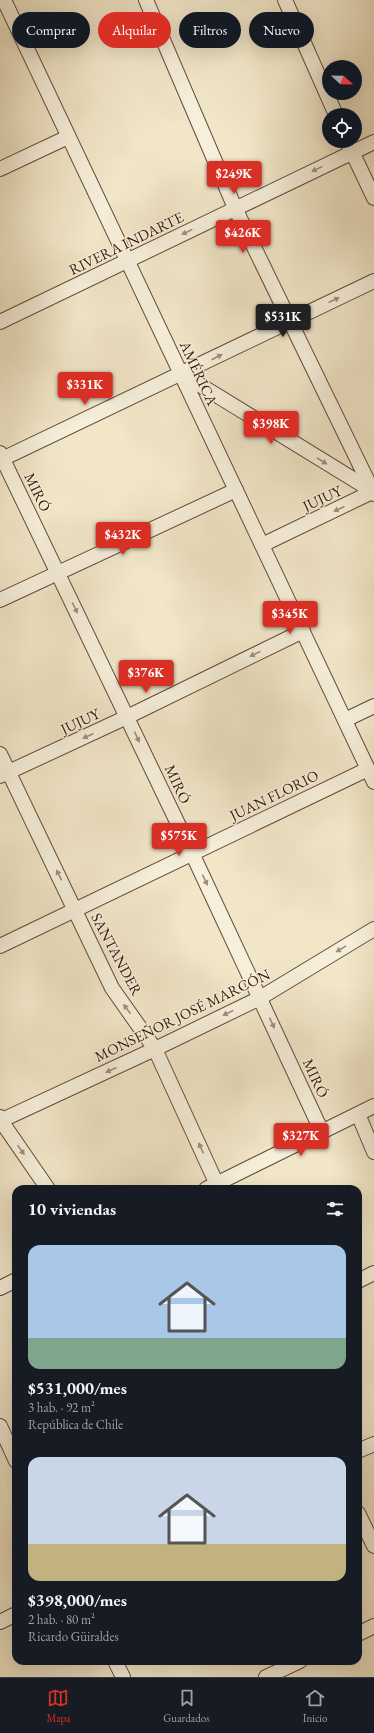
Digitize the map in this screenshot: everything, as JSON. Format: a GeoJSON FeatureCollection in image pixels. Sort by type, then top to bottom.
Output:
{"type":"FeatureCollection","features":[{"type":"Feature","properties":{"kind":"street"},"geometry":{"type":"LineString","coordinates":[[146,0],[235,208],[374,492]]}},
{"type":"Feature","properties":{"kind":"street"},"geometry":{"type":"LineString","coordinates":[[285,0],[333,108]]}},
{"type":"Feature","properties":{"kind":"street","name":"AMÉRICA"},"geometry":{"type":"LineString","coordinates":[[3,5],[182,374],[371,775]]}},
{"type":"Feature","properties":{"kind":"street"},"geometry":{"type":"LineString","coordinates":[[0,168],[68,137]]}},
{"type":"Feature","properties":{"kind":"street","name":"RIVERA INDARTE"},"geometry":{"type":"LineString","coordinates":[[362,144],[374,142]]}},
{"type":"Feature","properties":{"kind":"street","name":"RIVERA INDARTE"},"geometry":{"type":"LineString","coordinates":[[0,322],[127,262],[235,208],[348,148]]}},
{"type":"Feature","properties":{"kind":"street"},"geometry":{"type":"LineString","coordinates":[[350,148],[374,198]]}},
{"type":"Feature","properties":{"kind":"street"},"geometry":{"type":"LineString","coordinates":[[1,457],[182,374],[290,320],[374,281]]}},
{"type":"Feature","properties":{"kind":"street"},"geometry":{"type":"LineString","coordinates":[[182,374],[374,492]]}},
{"type":"Feature","properties":{"kind":"street","name":"MIRÓ"},"geometry":{"type":"LineString","coordinates":[[1,457],[127,717],[322,1132]]}},
{"type":"Feature","properties":{"kind":"street"},"geometry":{"type":"LineString","coordinates":[[0,600],[236,490]]}},
{"type":"Feature","properties":{"kind":"street","name":"JUJUY"},"geometry":{"type":"LineString","coordinates":[[262,545],[374,492]]}},
{"type":"Feature","properties":{"kind":"street","name":"JUJUY"},"geometry":{"type":"LineString","coordinates":[[4,774],[127,717],[303,631]]}},
{"type":"Feature","properties":{"kind":"street"},"geometry":{"type":"LineString","coordinates":[[345,720],[374,706]]}},
{"type":"Feature","properties":{"kind":"street","name":"SANTANDER"},"geometry":{"type":"LineString","coordinates":[[0,754],[4,774],[76,910],[112,988],[155,1049],[213,1185]]}},
{"type":"Feature","properties":{"kind":"street","name":"JUAN FLORIO"},"geometry":{"type":"LineString","coordinates":[[0,946],[192,854],[371,775]]}},
{"type":"Feature","properties":{"kind":"street","name":"MONSEÑOR JOSÉ MARCÓN"},"geometry":{"type":"LineString","coordinates":[[1,1119],[155,1049],[260,998],[374,929]]}},
{"type":"Feature","properties":{"kind":"street"},"geometry":{"type":"LineString","coordinates":[[218,1185],[374,1106]]}},
{"type":"Feature","properties":{"kind":"street"},"geometry":{"type":"LineString","coordinates":[[358,1114],[374,1152]]}},
{"type":"Feature","properties":{"kind":"street"},"geometry":{"type":"LineString","coordinates":[[1,1119],[45,1185]]}},
{"type":"Feature","properties":{"kind":"street"},"geometry":{"type":"LineString","coordinates":[[362,1279],[374,1273]]}},
{"type":"Feature","properties":{"kind":"street"},"geometry":{"type":"LineString","coordinates":[[0,1288],[12,1282]]}},
{"type":"Feature","properties":{"kind":"street"},"geometry":{"type":"LineString","coordinates":[[0,1426],[11,1455]]}},
{"type":"Feature","properties":{"kind":"street"},"geometry":{"type":"LineString","coordinates":[[362,1449],[374,1444]]}},
{"type":"Feature","properties":{"kind":"street"},"geometry":{"type":"LineString","coordinates":[[362,1521],[374,1546]]}},
{"type":"Feature","properties":{"kind":"street"},"geometry":{"type":"LineString","coordinates":[[0,1622],[12,1616]]}},
{"type":"Feature","properties":{"kind":"street"},"geometry":{"type":"LineString","coordinates":[[362,1632],[374,1626]]}},
{"type":"Feature","properties":{"kind":"street"},"geometry":{"type":"LineString","coordinates":[[117,1665],[123,1677]]}},
{"type":"Feature","properties":{"kind":"street"},"geometry":{"type":"LineString","coordinates":[[266,1677],[291,1666]]}}]}
